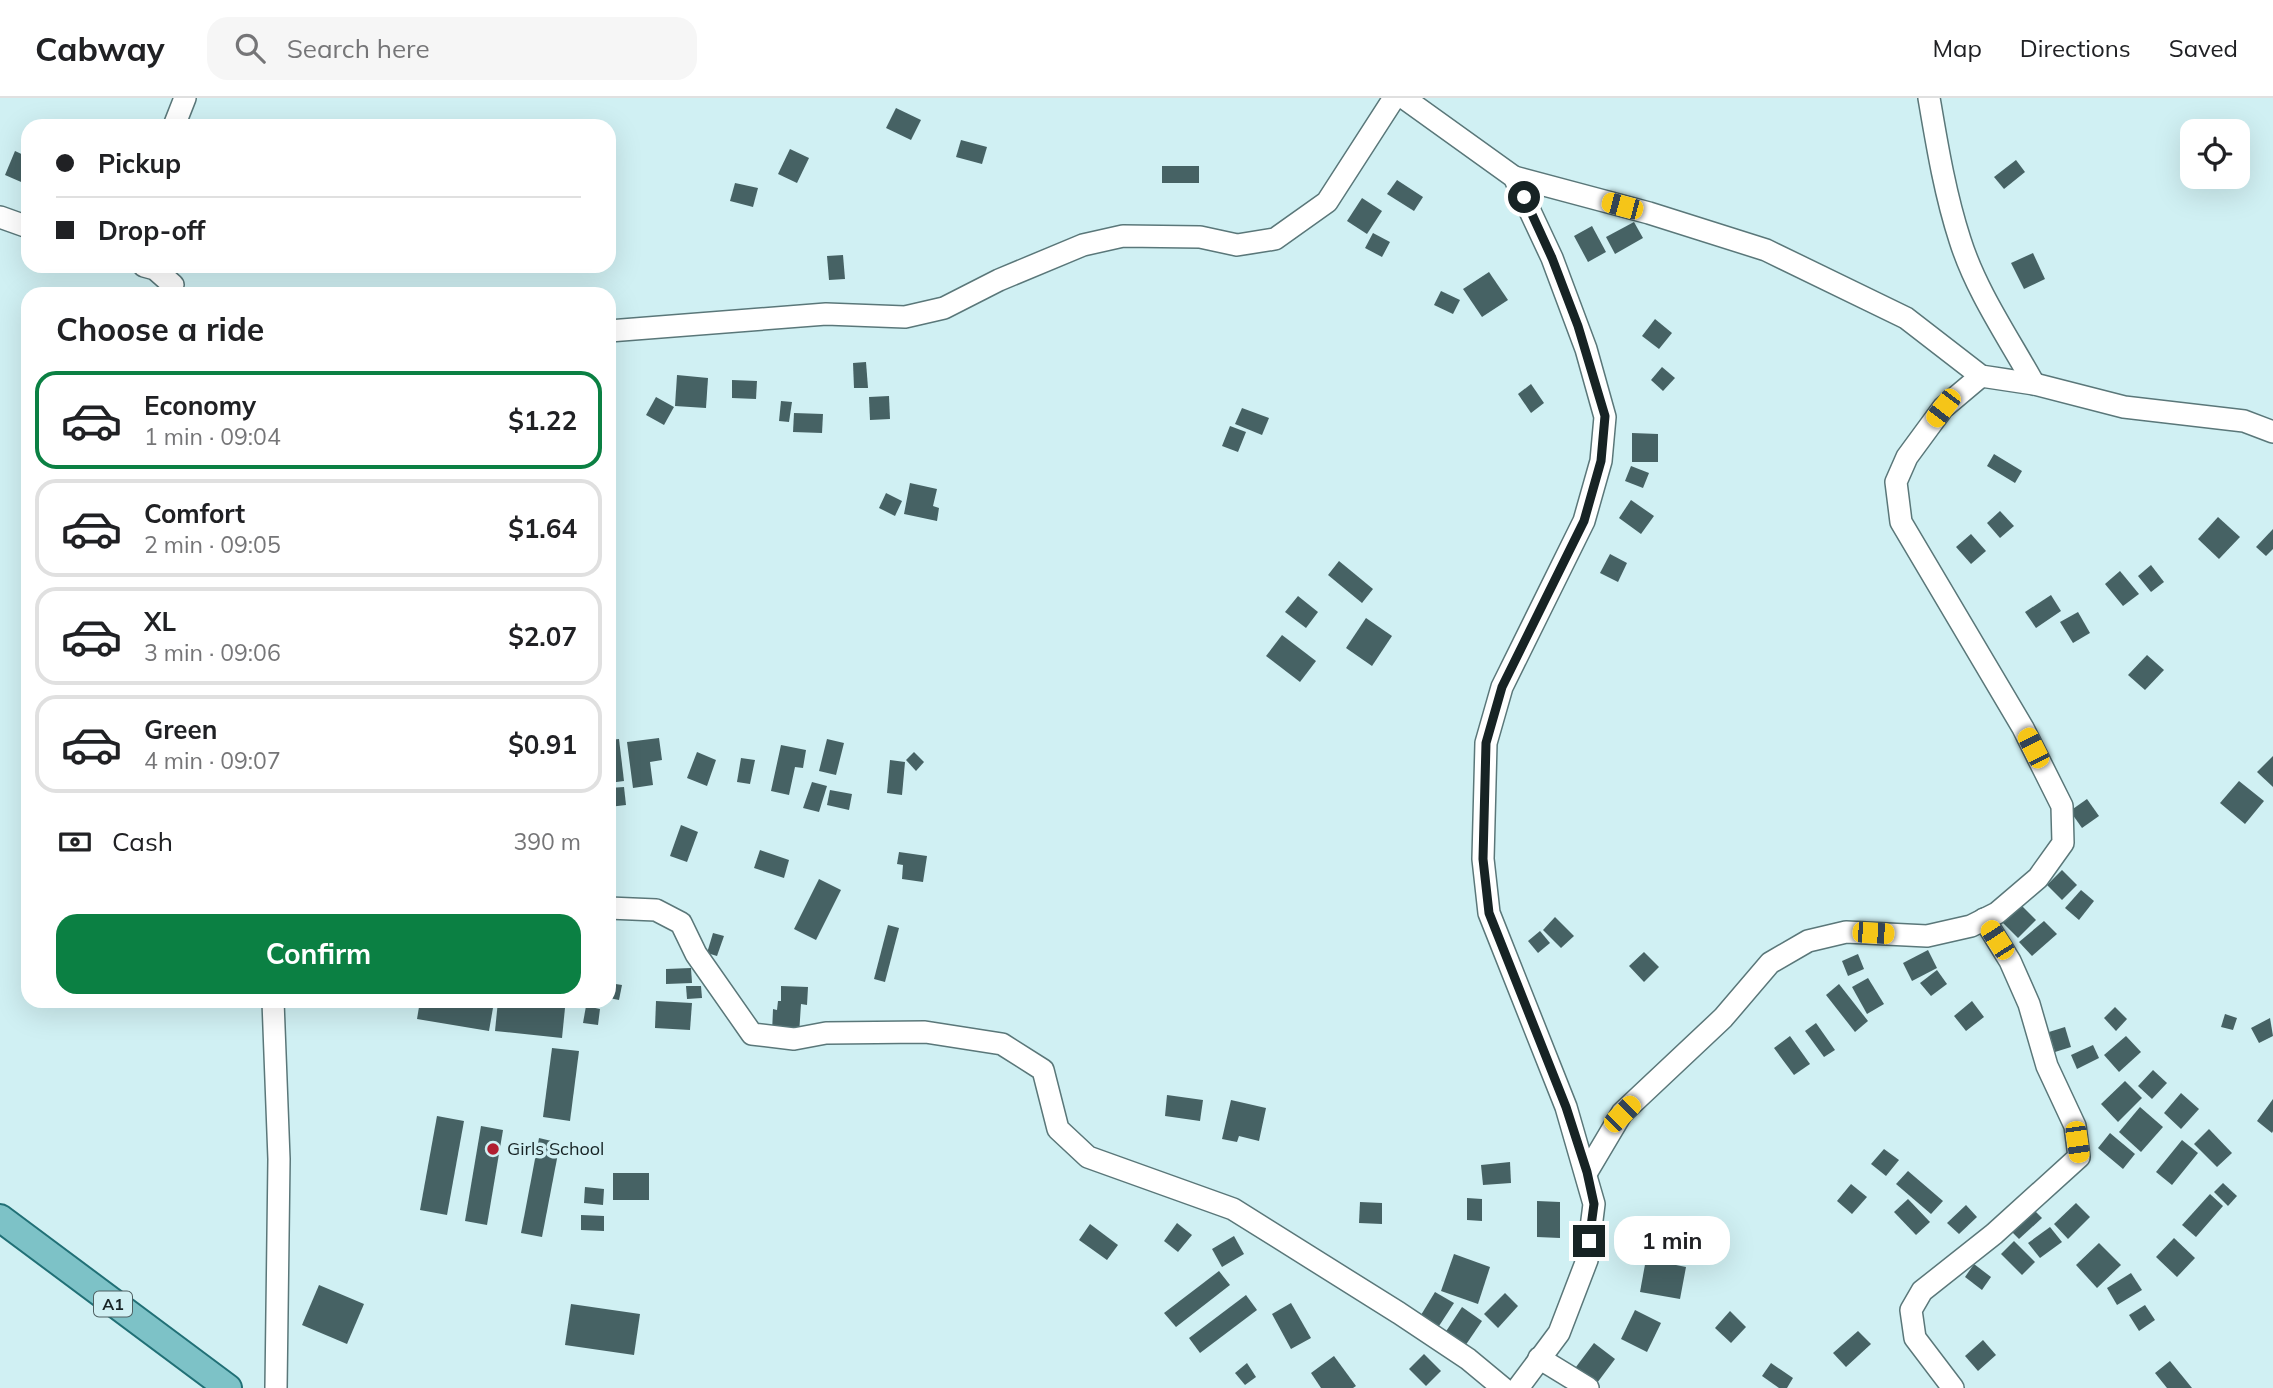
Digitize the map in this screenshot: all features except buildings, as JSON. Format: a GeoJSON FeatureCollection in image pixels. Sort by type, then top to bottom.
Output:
{"type":"FeatureCollection","features":[{"type":"Feature","properties":{"kind":"main road","name":"A1"},"geometry":{"type":"LineString","coordinates":[[0,1218],[228,1388]]}},
{"type":"Feature","properties":{"kind":"street"},"geometry":{"type":"LineString","coordinates":[[176,119],[184,98]]}},
{"type":"Feature","properties":{"kind":"street"},"geometry":{"type":"LineString","coordinates":[[616,330],[826,314],[905,317],[944,308],[999,280],[1083,245],[1124,236],[1199,237],[1237,245],[1275,239],[1327,202],[1394,98]]}},
{"type":"Feature","properties":{"kind":"street"},"geometry":{"type":"LineString","coordinates":[[1405,98],[1514,177],[1648,213],[1766,250],[1906,318],[1981,376],[2034,383],[2124,407],[2244,421],[2273,432]]}},
{"type":"Feature","properties":{"kind":"street"},"geometry":{"type":"LineString","coordinates":[[1928,98],[1941,166],[1960,241],[1979,288],[2034,383]]}},
{"type":"Feature","properties":{"kind":"street"},"geometry":{"type":"LineString","coordinates":[[1514,177],[1552,258],[1586,349],[1605,416],[1601,461],[1584,521],[1502,687],[1486,743],[1483,859],[1489,913],[1566,1107],[1587,1172],[1594,1204],[1587,1260],[1559,1333],[1518,1388]]}},
{"type":"Feature","properties":{"kind":"street"},"geometry":{"type":"LineString","coordinates":[[0,217],[21,224]]}},
{"type":"Feature","properties":{"kind":"street"},"geometry":{"type":"LineString","coordinates":[[1587,1172],[1622,1114],[1723,1018],[1770,963],[1808,941],[1846,932],[1927,936],[1971,926],[1997,913],[2038,878],[2063,844],[2062,806],[2023,728],[1901,522],[1896,482],[1907,457],[1943,408],[1981,376]]}},
{"type":"Feature","properties":{"kind":"street"},"geometry":{"type":"LineString","coordinates":[[616,908],[656,910],[681,923],[702,963],[752,1034],[794,1038],[826,1033],[925,1032],[1002,1044],[1043,1070],[1058,1129],[1088,1157],[1233,1209],[1399,1313],[1468,1359],[1503,1388]]}},
{"type":"Feature","properties":{"kind":"street"},"geometry":{"type":"LineString","coordinates":[[1953,1388],[1915,1338],[1911,1311],[1922,1291],[2036,1198],[2079,1157],[2075,1126],[2048,1066],[2029,1004],[2011,961],[1984,919]]}},
{"type":"Feature","properties":{"kind":"street"},"geometry":{"type":"LineString","coordinates":[[273,1008],[279,1159],[276,1388]]}},
{"type":"Feature","properties":{"kind":"street"},"geometry":{"type":"LineString","coordinates":[[1539,1359],[1588,1388]]}},
{"type":"Feature","properties":{"kind":"place","name":"Girls School"},"geometry":{"type":"Point","coordinates":[493,1149]}},
{"type":"Feature","properties":{"kind":"route"},"geometry":{"type":"LineString","coordinates":[[1524,197],[1552,258],[1578,326],[1605,416],[1601,461],[1584,521],[1502,687],[1486,743],[1483,859],[1489,913],[1566,1107],[1587,1172],[1594,1204],[1589,1241]]}}]}
